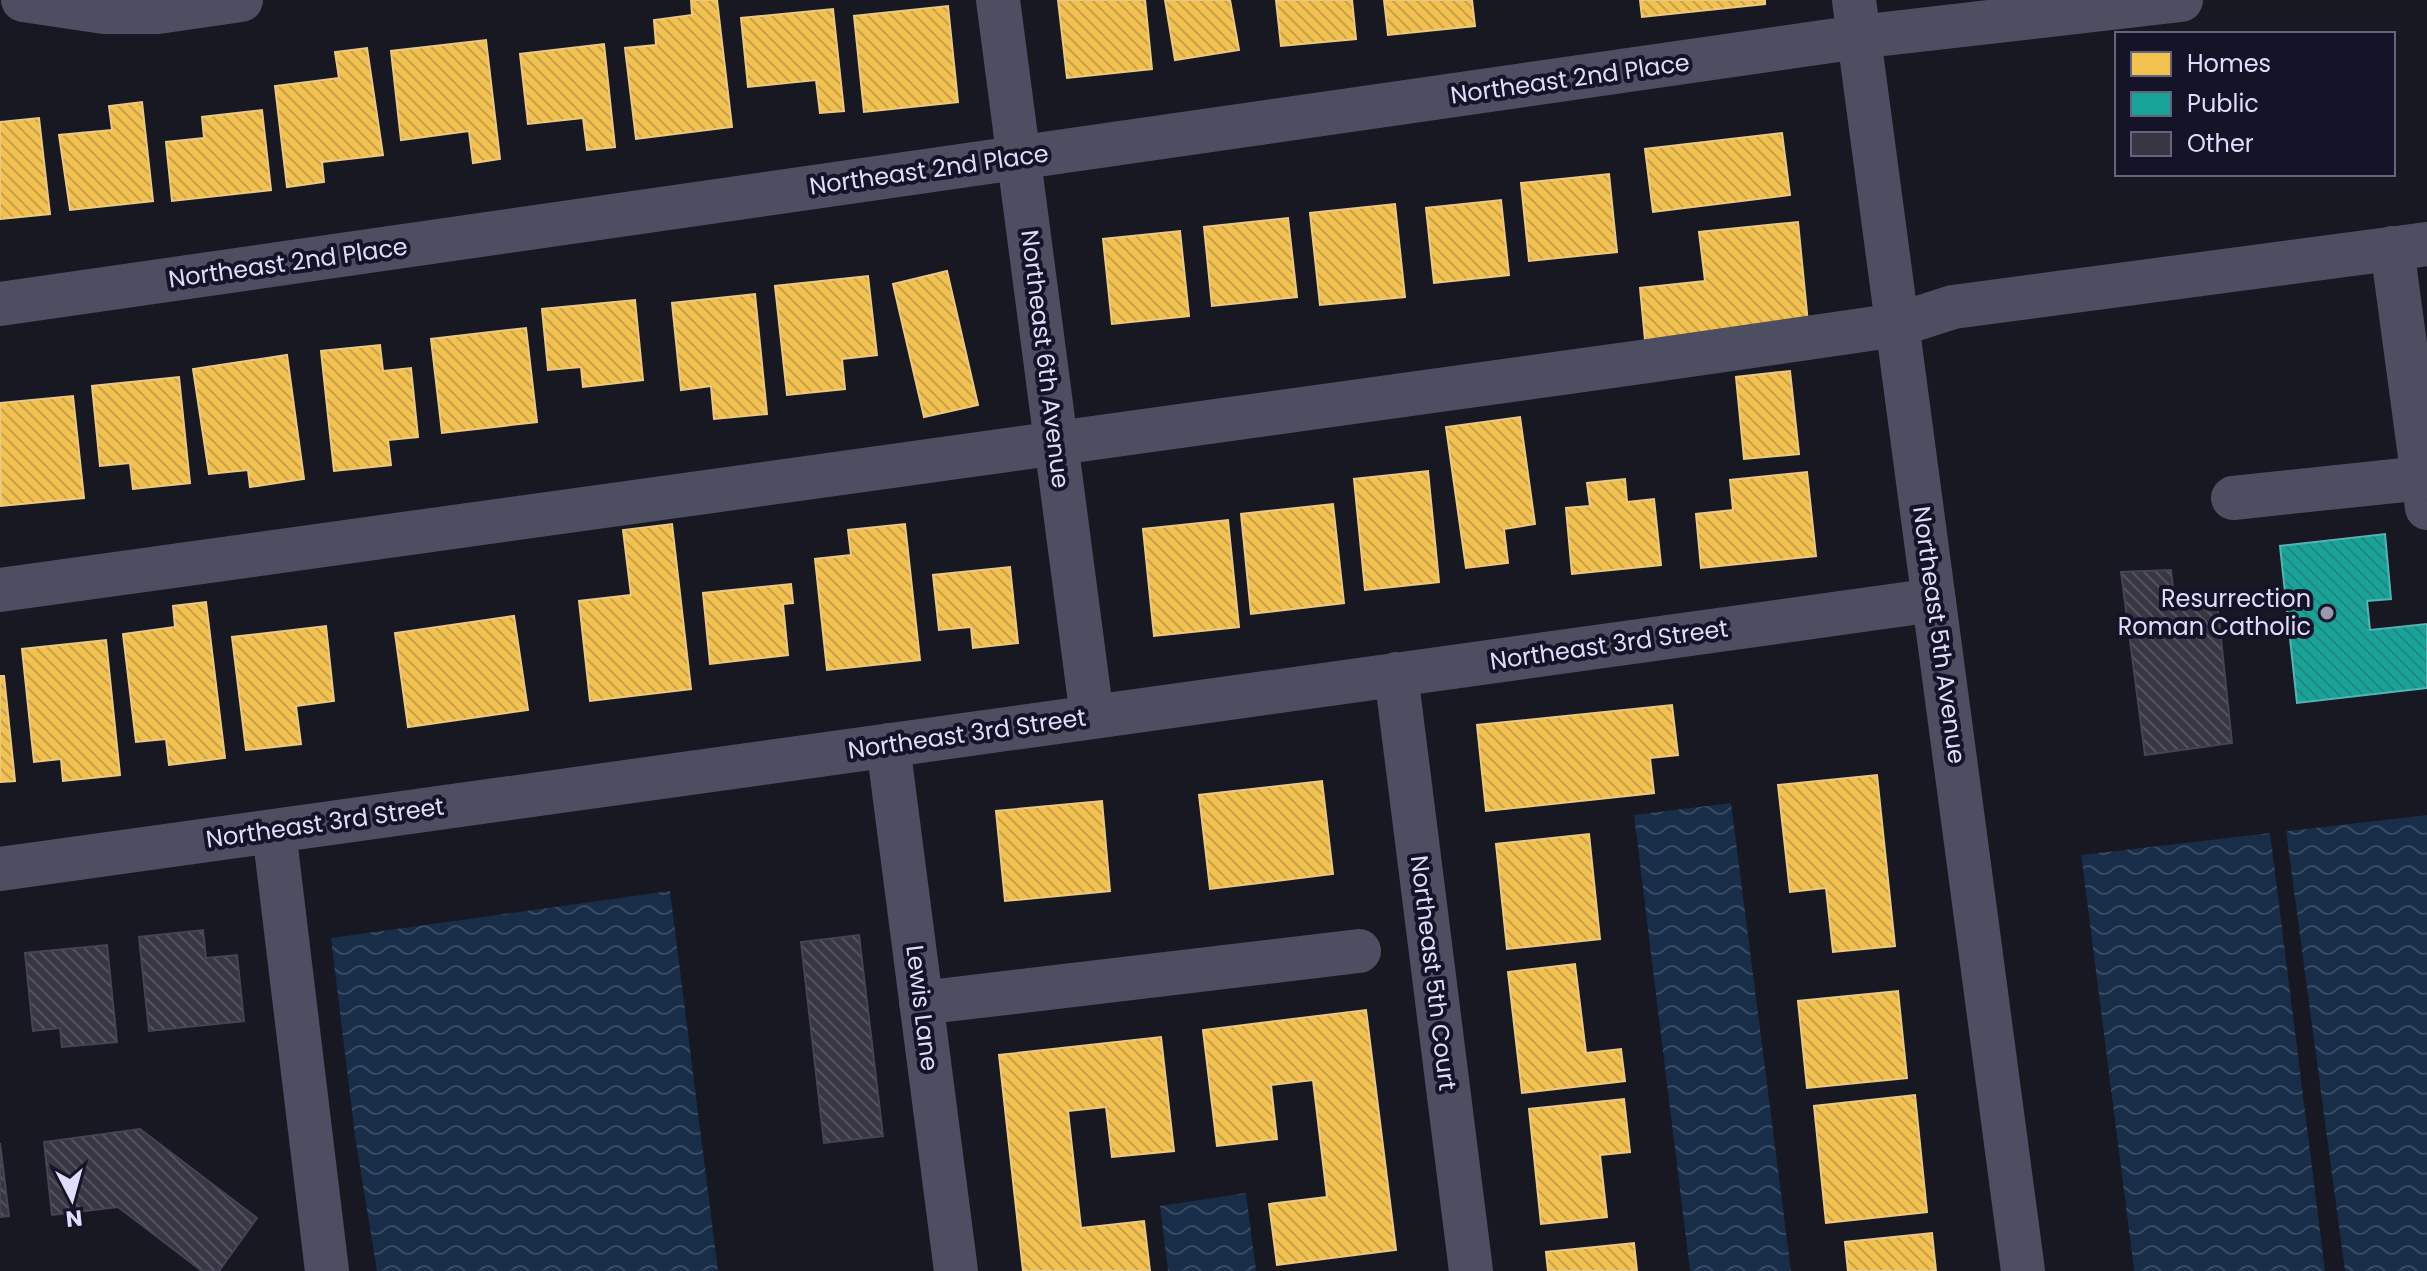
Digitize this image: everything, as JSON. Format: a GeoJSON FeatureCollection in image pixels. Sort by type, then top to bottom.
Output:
{"type":"FeatureCollection","features":[{"type":"Feature","properties":{"kind":"street"},"geometry":{"type":"LineString","coordinates":[[23,0],[104,12],[158,12],[241,0]]}},
{"type":"Feature","properties":{"kind":"street","name":"Northeast 6th Avenue"},"geometry":{"type":"LineString","coordinates":[[998,0],[1092,717]]}},
{"type":"Feature","properties":{"kind":"street","name":"Northeast 2nd Place"},"geometry":{"type":"LineString","coordinates":[[0,304],[1018,158],[1856,19],[2181,0]]}},
{"type":"Feature","properties":{"kind":"street","name":"Northeast 5th Avenue"},"geometry":{"type":"LineString","coordinates":[[1856,19],[2023,1271]]}},
{"type":"Feature","properties":{"kind":"street"},"geometry":{"type":"LineString","coordinates":[[0,590],[1897,325],[1953,307],[2410,246],[2425,493],[2233,498]]}},
{"type":"Feature","properties":{"kind":"street","name":"Northeast 3rd Street"},"geometry":{"type":"LineString","coordinates":[[0,869],[1934,600]]}},
{"type":"Feature","properties":{"kind":"street","name":"Northeast 5th Court"},"geometry":{"type":"LineString","coordinates":[[1396,674],[1471,1271]]}},
{"type":"Feature","properties":{"kind":"street","name":"Lewis Lane"},"geometry":{"type":"LineString","coordinates":[[888,745],[956,1271]]}},
{"type":"Feature","properties":{"kind":"street"},"geometry":{"type":"LineString","coordinates":[[274,831],[327,1271]]}},
{"type":"Feature","properties":{"kind":"street"},"geometry":{"type":"LineString","coordinates":[[921,1003],[1359,951]]}},
{"type":"Feature","properties":{"kind":"water"},"geometry":{"type":"Polygon","coordinates":[[[1731,803],[1791,1271],[1690,1271],[1634,815],[1731,803]]]}},
{"type":"Feature","properties":{"kind":"water"},"geometry":{"type":"Polygon","coordinates":[[[2427,815],[2427,1271],[2134,1271],[2081,855],[2427,815]]]}},
{"type":"Feature","properties":{"kind":"water"},"geometry":{"type":"Polygon","coordinates":[[[670,891],[718,1271],[377,1271],[355,1136],[331,938],[670,891]]]}},
{"type":"Feature","properties":{"kind":"water"},"geometry":{"type":"Polygon","coordinates":[[[1246,1193],[1256,1271],[1168,1271],[1160,1206],[1246,1193]]]}},
{"type":"Feature","properties":{"kind":"pier"},"geometry":{"type":"Polygon","coordinates":[[[2286,831],[2345,1271],[2325,1271],[2270,832],[2286,831]]]}},
{"type":"Feature","properties":{"kind":"pier"},"geometry":{"type":"Polygon","coordinates":[[[2077,855],[2081,855],[2134,1271],[2130,1271],[2077,855]]]}},
{"type":"Feature","properties":{"kind":"building: Homes"},"geometry":{"type":"Polygon","coordinates":[[[691,0],[717,0],[732,127],[636,139],[625,48],[656,45],[654,20],[692,15],[691,0]]]}},
{"type":"Feature","properties":{"kind":"building: Homes"},"geometry":{"type":"Polygon","coordinates":[[[1058,0],[1145,0],[1152,69],[1067,78],[1058,0]]]}},
{"type":"Feature","properties":{"kind":"building: Homes"},"geometry":{"type":"Polygon","coordinates":[[[1165,0],[1230,0],[1239,50],[1175,60],[1165,0]]]}},
{"type":"Feature","properties":{"kind":"building: Homes"},"geometry":{"type":"Polygon","coordinates":[[[1276,0],[1352,0],[1356,39],[1281,46],[1276,0]]]}},
{"type":"Feature","properties":{"kind":"building: Homes"},"geometry":{"type":"Polygon","coordinates":[[[1384,0],[1472,0],[1475,26],[1388,35],[1384,0]]]}},
{"type":"Feature","properties":{"kind":"building: Homes"},"geometry":{"type":"Polygon","coordinates":[[[1640,0],[1765,0],[1765,4],[1642,17],[1640,0]]]}},
{"type":"Feature","properties":{"kind":"building: Homes"},"geometry":{"type":"Polygon","coordinates":[[[948,6],[958,102],[864,112],[854,16],[948,6]]]}},
{"type":"Feature","properties":{"kind":"building: Homes"},"geometry":{"type":"Polygon","coordinates":[[[833,9],[844,111],[820,113],[816,80],[748,87],[741,18],[833,9]]]}},
{"type":"Feature","properties":{"kind":"building: Homes"},"geometry":{"type":"Polygon","coordinates":[[[486,40],[500,159],[473,163],[469,131],[401,140],[391,51],[486,40]]]}},
{"type":"Feature","properties":{"kind":"building: Homes"},"geometry":{"type":"Polygon","coordinates":[[[604,44],[615,147],[587,150],[583,118],[528,124],[520,54],[604,44]]]}},
{"type":"Feature","properties":{"kind":"building: Homes"},"geometry":{"type":"Polygon","coordinates":[[[367,48],[383,155],[322,162],[324,182],[287,187],[275,86],[339,78],[335,52],[367,48]]]}},
{"type":"Feature","properties":{"kind":"building: Homes"},"geometry":{"type":"Polygon","coordinates":[[[142,102],[153,201],[70,210],[59,135],[112,130],[109,106],[142,102]]]}},
{"type":"Feature","properties":{"kind":"building: Homes"},"geometry":{"type":"Polygon","coordinates":[[[262,110],[271,190],[172,201],[166,142],[204,138],[202,117],[262,110]]]}},
{"type":"Feature","properties":{"kind":"building: Homes"},"geometry":{"type":"Polygon","coordinates":[[[39,118],[50,214],[0,219],[0,122],[39,118]]]}},
{"type":"Feature","properties":{"kind":"building: Homes"},"geometry":{"type":"Polygon","coordinates":[[[1782,133],[1790,195],[1653,212],[1645,149],[1782,133]]]}},
{"type":"Feature","properties":{"kind":"building: Homes"},"geometry":{"type":"Polygon","coordinates":[[[1609,174],[1617,252],[1529,261],[1521,183],[1609,174]]]}},
{"type":"Feature","properties":{"kind":"building: Homes"},"geometry":{"type":"Polygon","coordinates":[[[1501,200],[1509,275],[1434,283],[1426,208],[1501,200]]]}},
{"type":"Feature","properties":{"kind":"building: Homes"},"geometry":{"type":"Polygon","coordinates":[[[1395,204],[1405,297],[1320,305],[1310,213],[1395,204]]]}},
{"type":"Feature","properties":{"kind":"building: Homes"},"geometry":{"type":"Polygon","coordinates":[[[1288,218],[1297,297],[1212,306],[1204,227],[1288,218]]]}},
{"type":"Feature","properties":{"kind":"building: Homes"},"geometry":{"type":"Polygon","coordinates":[[[1798,222],[1808,323],[1645,340],[1640,288],[1705,281],[1699,232],[1798,222]]]}},
{"type":"Feature","properties":{"kind":"building: Homes"},"geometry":{"type":"Polygon","coordinates":[[[1180,231],[1189,316],[1112,324],[1103,239],[1180,231]]]}},
{"type":"Feature","properties":{"kind":"building: Homes"},"geometry":{"type":"Polygon","coordinates":[[[947,271],[978,405],[924,417],[893,284],[947,271]]]}},
{"type":"Feature","properties":{"kind":"building: Homes"},"geometry":{"type":"Polygon","coordinates":[[[868,276],[877,355],[842,359],[845,389],[787,395],[775,286],[868,276]]]}},
{"type":"Feature","properties":{"kind":"building: Homes"},"geometry":{"type":"Polygon","coordinates":[[[755,294],[767,414],[714,419],[711,386],[681,390],[672,303],[755,294]]]}},
{"type":"Feature","properties":{"kind":"building: Homes"},"geometry":{"type":"Polygon","coordinates":[[[635,300],[643,380],[583,387],[581,367],[548,370],[542,309],[635,300]]]}},
{"type":"Feature","properties":{"kind":"building: Homes"},"geometry":{"type":"Polygon","coordinates":[[[526,328],[537,422],[442,433],[431,339],[526,328]]]}},
{"type":"Feature","properties":{"kind":"building: Homes"},"geometry":{"type":"Polygon","coordinates":[[[380,345],[383,371],[411,368],[418,437],[388,440],[391,465],[334,471],[321,351],[380,345]]]}},
{"type":"Feature","properties":{"kind":"building: Homes"},"geometry":{"type":"Polygon","coordinates":[[[287,355],[304,479],[250,487],[248,470],[209,474],[193,369],[287,355]]]}},
{"type":"Feature","properties":{"kind":"building: Homes"},"geometry":{"type":"Polygon","coordinates":[[[1790,371],[1799,454],[1744,459],[1736,377],[1790,371]]]}},
{"type":"Feature","properties":{"kind":"building: Homes"},"geometry":{"type":"Polygon","coordinates":[[[179,377],[190,483],[133,489],[130,463],[100,466],[92,386],[179,377]]]}},
{"type":"Feature","properties":{"kind":"building: Homes"},"geometry":{"type":"Polygon","coordinates":[[[73,396],[84,498],[1,506],[0,403],[73,396]]]}},
{"type":"Feature","properties":{"kind":"building: Homes"},"geometry":{"type":"Polygon","coordinates":[[[1520,417],[1535,524],[1504,529],[1508,563],[1466,568],[1446,427],[1520,417]]]}},
{"type":"Feature","properties":{"kind":"building: Homes"},"geometry":{"type":"Polygon","coordinates":[[[1428,471],[1439,582],[1365,590],[1354,479],[1428,471]]]}},
{"type":"Feature","properties":{"kind":"building: Homes"},"geometry":{"type":"Polygon","coordinates":[[[1807,472],[1816,556],[1701,568],[1696,514],[1733,510],[1730,480],[1807,472]]]}},
{"type":"Feature","properties":{"kind":"building: Homes"},"geometry":{"type":"Polygon","coordinates":[[[1625,479],[1627,502],[1654,499],[1661,565],[1572,574],[1566,508],[1590,506],[1587,483],[1625,479]]]}},
{"type":"Feature","properties":{"kind":"building: Homes"},"geometry":{"type":"Polygon","coordinates":[[[1333,504],[1344,603],[1251,614],[1241,514],[1333,504]]]}},
{"type":"Feature","properties":{"kind":"building: Homes"},"geometry":{"type":"Polygon","coordinates":[[[1228,520],[1239,627],[1154,636],[1143,529],[1228,520]]]}},
{"type":"Feature","properties":{"kind":"building: Homes"},"geometry":{"type":"Polygon","coordinates":[[[672,524],[691,689],[590,701],[579,601],[631,595],[623,530],[672,524]]]}},
{"type":"Feature","properties":{"kind":"building: Homes"},"geometry":{"type":"Polygon","coordinates":[[[905,524],[920,660],[827,670],[815,559],[851,555],[848,530],[905,524]]]}},
{"type":"Feature","properties":{"kind":"building: Homes"},"geometry":{"type":"Polygon","coordinates":[[[1010,567],[1018,643],[973,648],[971,627],[939,630],[933,575],[1010,567]]]}},
{"type":"Feature","properties":{"kind":"building: Homes"},"geometry":{"type":"Polygon","coordinates":[[[791,584],[793,603],[783,604],[788,655],[710,664],[703,593],[791,584]]]}},
{"type":"Feature","properties":{"kind":"building: Homes"},"geometry":{"type":"Polygon","coordinates":[[[206,602],[225,758],[169,765],[166,739],[136,742],[123,634],[175,627],[173,606],[206,602]]]}},
{"type":"Feature","properties":{"kind":"building: Homes"},"geometry":{"type":"Polygon","coordinates":[[[514,616],[528,710],[408,727],[395,633],[514,616]]]}},
{"type":"Feature","properties":{"kind":"building: Homes"},"geometry":{"type":"Polygon","coordinates":[[[326,626],[334,701],[296,706],[301,744],[246,750],[232,637],[326,626]]]}},
{"type":"Feature","properties":{"kind":"building: Homes"},"geometry":{"type":"Polygon","coordinates":[[[106,640],[120,775],[63,781],[61,759],[34,762],[22,649],[106,640]]]}},
{"type":"Feature","properties":{"kind":"building: Homes"},"geometry":{"type":"Polygon","coordinates":[[[0,676],[4,676],[15,781],[0,782],[0,676]]]}},
{"type":"Feature","properties":{"kind":"building: Homes"},"geometry":{"type":"Polygon","coordinates":[[[1672,705],[1678,755],[1650,758],[1654,793],[1486,811],[1477,725],[1672,705]]]}},
{"type":"Feature","properties":{"kind":"building: Homes"},"geometry":{"type":"Polygon","coordinates":[[[1877,775],[1895,946],[1833,952],[1826,888],[1790,892],[1778,785],[1877,775]]]}},
{"type":"Feature","properties":{"kind":"building: Homes"},"geometry":{"type":"Polygon","coordinates":[[[1322,781],[1333,874],[1210,889],[1199,795],[1322,781]]]}},
{"type":"Feature","properties":{"kind":"building: Homes"},"geometry":{"type":"Polygon","coordinates":[[[1102,801],[1110,891],[1005,901],[996,811],[1102,801]]]}},
{"type":"Feature","properties":{"kind":"building: Homes"},"geometry":{"type":"Polygon","coordinates":[[[1589,834],[1600,939],[1507,949],[1496,844],[1589,834]]]}},
{"type":"Feature","properties":{"kind":"building: Homes"},"geometry":{"type":"Polygon","coordinates":[[[1575,964],[1586,1053],[1621,1049],[1625,1081],[1522,1093],[1508,972],[1575,964]]]}},
{"type":"Feature","properties":{"kind":"building: Homes"},"geometry":{"type":"Polygon","coordinates":[[[1898,991],[1907,1078],[1807,1088],[1798,1001],[1898,991]]]}},
{"type":"Feature","properties":{"kind":"building: Homes"},"geometry":{"type":"Polygon","coordinates":[[[1366,1010],[1396,1250],[1277,1265],[1269,1204],[1327,1197],[1313,1080],[1271,1085],[1277,1139],[1217,1146],[1203,1030],[1366,1010]]]}},
{"type":"Feature","properties":{"kind":"building: Homes"},"geometry":{"type":"Polygon","coordinates":[[[1161,1037],[1174,1151],[1112,1157],[1106,1107],[1068,1111],[1081,1228],[1144,1221],[1150,1271],[1023,1271],[999,1055],[1161,1037]]]}},
{"type":"Feature","properties":{"kind":"building: Homes"},"geometry":{"type":"Polygon","coordinates":[[[1915,1095],[1927,1212],[1826,1223],[1814,1106],[1915,1095]]]}},
{"type":"Feature","properties":{"kind":"building: Homes"},"geometry":{"type":"Polygon","coordinates":[[[1624,1099],[1630,1152],[1600,1155],[1607,1217],[1541,1224],[1529,1109],[1624,1099]]]}},
{"type":"Feature","properties":{"kind":"building: Homes"},"geometry":{"type":"Polygon","coordinates":[[[1932,1233],[1936,1271],[1848,1271],[1845,1242],[1932,1233]]]}},
{"type":"Feature","properties":{"kind":"building: Homes"},"geometry":{"type":"Polygon","coordinates":[[[1634,1243],[1637,1271],[1548,1271],[1546,1252],[1634,1243]]]}},
{"type":"Feature","properties":{"kind":"building: Public","name":"Resurrection Roman Catholic"},"geometry":{"type":"Polygon","coordinates":[[[2385,534],[2391,599],[2367,601],[2370,630],[2427,624],[2427,688],[2297,703],[2280,546],[2385,534]]]}},
{"type":"Feature","properties":{"kind":"building: Other"},"geometry":{"type":"Polygon","coordinates":[[[2171,570],[2175,605],[2217,601],[2232,743],[2145,755],[2121,572],[2171,570]]]}},
{"type":"Feature","properties":{"kind":"building: Other"},"geometry":{"type":"Polygon","coordinates":[[[203,930],[206,958],[237,955],[244,1021],[149,1031],[139,937],[203,930]]]}},
{"type":"Feature","properties":{"kind":"building: Other"},"geometry":{"type":"Polygon","coordinates":[[[859,935],[883,1136],[824,1143],[801,942],[859,935]]]}},
{"type":"Feature","properties":{"kind":"building: Other"},"geometry":{"type":"Polygon","coordinates":[[[107,945],[117,1042],[62,1047],[60,1028],[33,1031],[25,953],[107,945]]]}},
{"type":"Feature","properties":{"kind":"building: Other"},"geometry":{"type":"Polygon","coordinates":[[[140,1129],[257,1218],[219,1271],[202,1271],[118,1207],[52,1215],[44,1142],[140,1129]]]}},
{"type":"Feature","properties":{"kind":"building: Other"},"geometry":{"type":"Polygon","coordinates":[[[0,1143],[9,1216],[0,1217],[0,1143]]]}},
{"type":"Feature","properties":{"kind":"place","name":"Resurrection Roman Catholic"},"geometry":{"type":"Point","coordinates":[2327,613]}}]}
